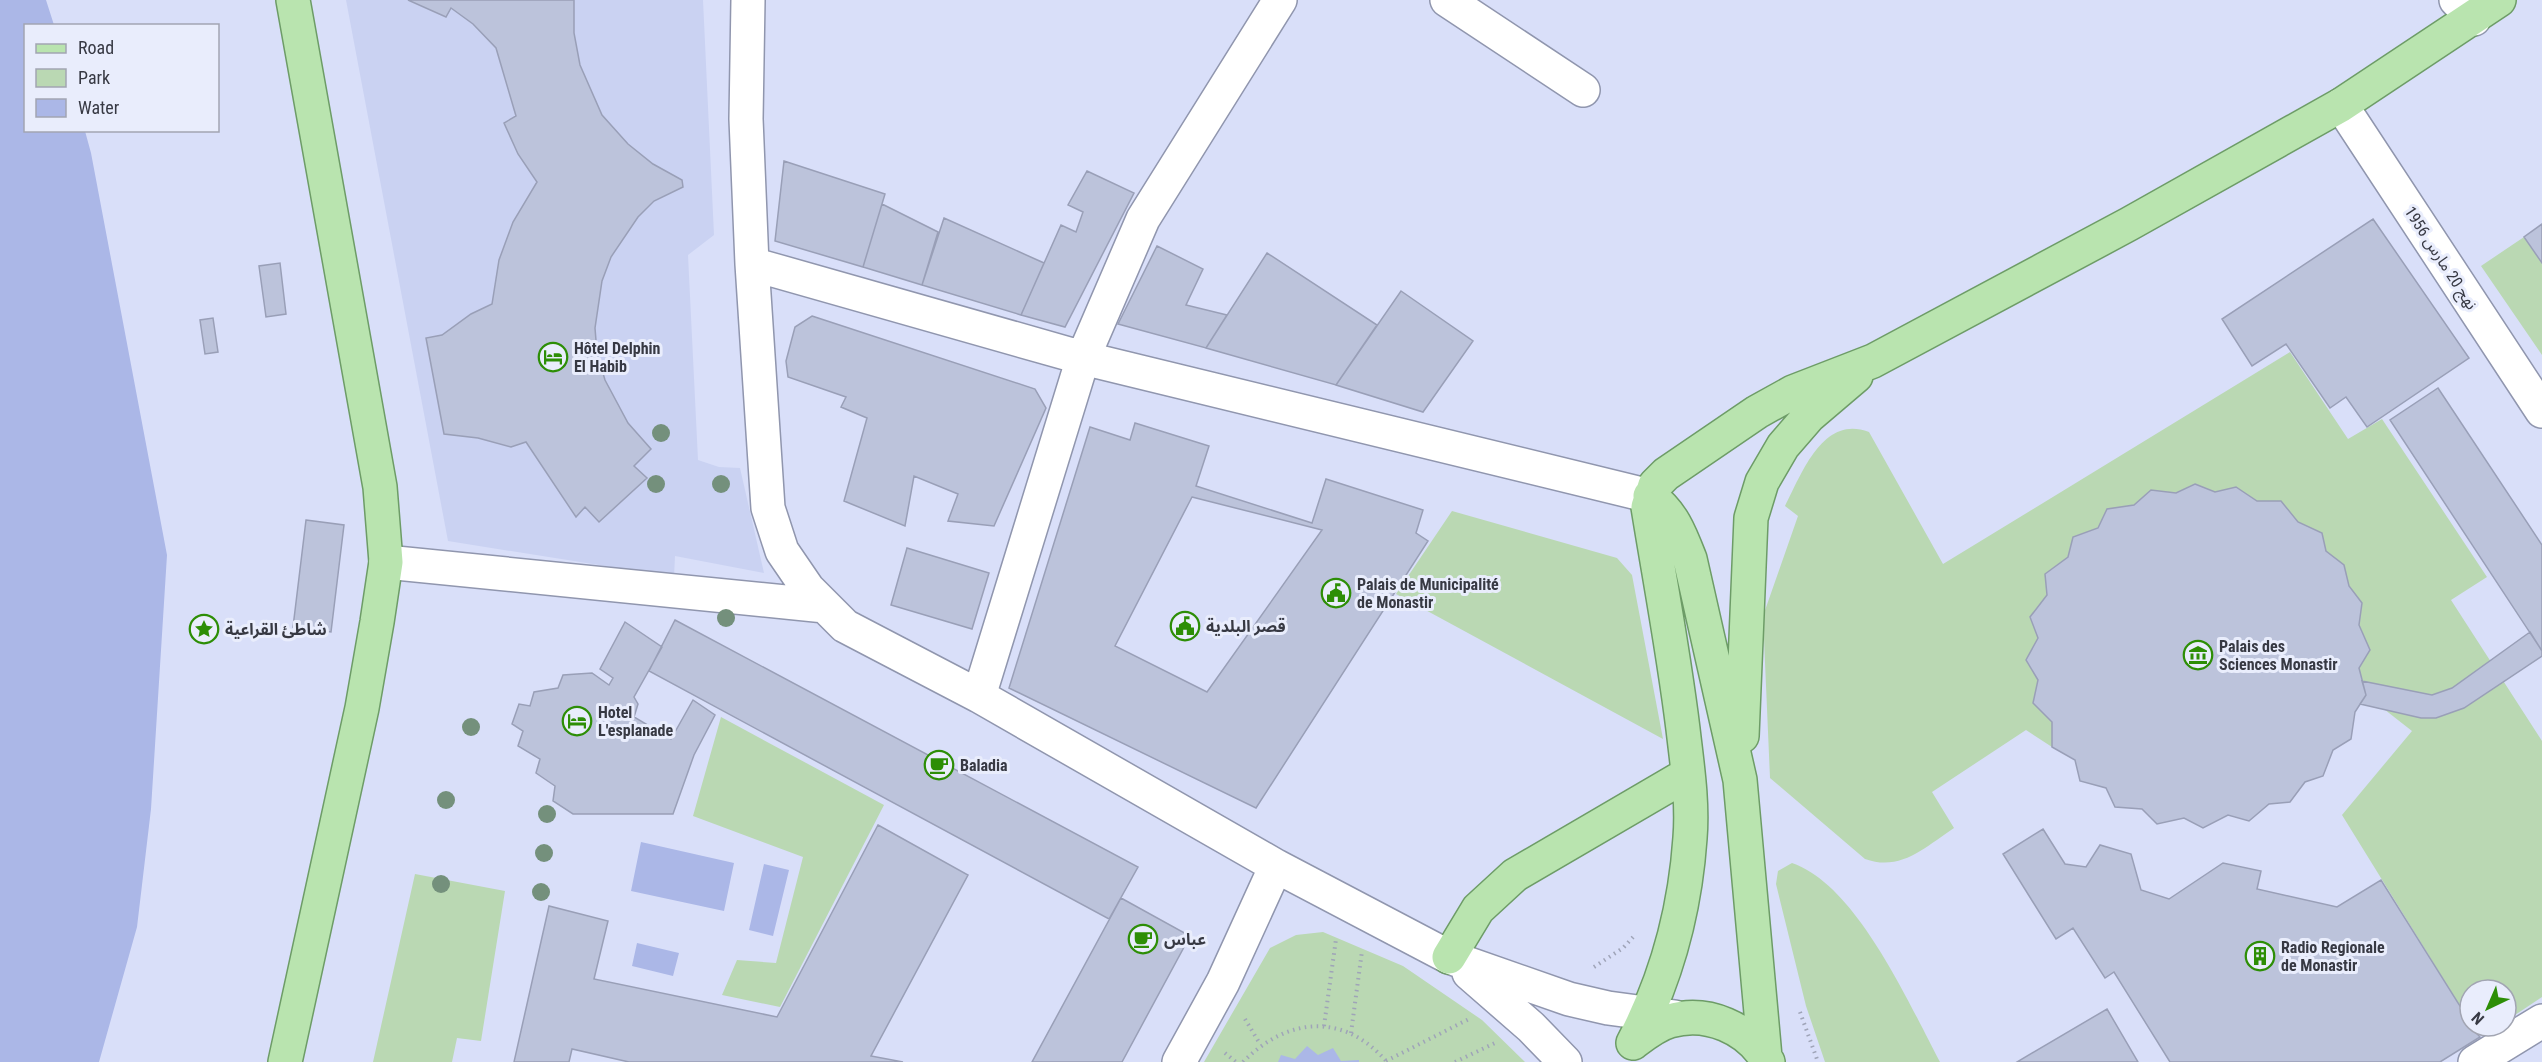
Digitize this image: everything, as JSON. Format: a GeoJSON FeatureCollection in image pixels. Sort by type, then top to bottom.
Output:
{"type":"FeatureCollection","features":[{"type":"Feature","properties":{"kind":"main road"},"geometry":{"type":"LineString","coordinates":[[285,1062],[362,708],[386,562],[380,487],[292,0]]}},
{"type":"Feature","properties":{"kind":"main road"},"geometry":{"type":"LineString","coordinates":[[1634,1040],[1670,957],[1683,903],[1690,836],[1688,774],[1648,507],[1655,485],[1666,474],[1757,412],[1803,388],[1873,361],[2139,218],[2341,105],[2476,6]]}},
{"type":"Feature","properties":{"kind":"main road"},"geometry":{"type":"LineString","coordinates":[[1740,780],[1751,518],[1762,482],[1783,446],[1809,416],[1873,361]]}},
{"type":"Feature","properties":{"kind":"main road"},"geometry":{"type":"LineString","coordinates":[[1650,496],[1666,509],[1679,528],[1690,559],[1740,780],[1766,1060]]}},
{"type":"Feature","properties":{"kind":"main road"},"geometry":{"type":"LineString","coordinates":[[1449,957],[1478,909],[1515,875],[1688,774]]}},
{"type":"Feature","properties":{"kind":"main road"},"geometry":{"type":"LineString","coordinates":[[1634,1040],[1670,1021],[1691,1018],[1713,1020],[1733,1027],[1751,1041],[1766,1060]]}},
{"type":"Feature","properties":{"kind":"street"},"geometry":{"type":"LineString","coordinates":[[747,0],[746,118],[752,264],[768,508],[782,552],[808,589],[845,626],[979,696],[1276,866],[1449,957],[1569,999],[1634,1040]]}},
{"type":"Feature","properties":{"kind":"street"},"geometry":{"type":"LineString","coordinates":[[979,696],[1083,358],[1143,219],[1280,0]]}},
{"type":"Feature","properties":{"kind":"street"},"geometry":{"type":"LineString","coordinates":[[1447,0],[1583,90]]}},
{"type":"Feature","properties":{"kind":"street","name":"نهج 20 مارس 1956"},"geometry":{"type":"LineString","coordinates":[[2341,105],[2542,411]]}},
{"type":"Feature","properties":{"kind":"street"},"geometry":{"type":"LineString","coordinates":[[752,264],[1083,358],[1650,496]]}},
{"type":"Feature","properties":{"kind":"street"},"geometry":{"type":"LineString","coordinates":[[386,562],[825,606]]}},
{"type":"Feature","properties":{"kind":"street"},"geometry":{"type":"LineString","coordinates":[[1179,1062],[1223,982],[1276,866]]}},
{"type":"Feature","properties":{"kind":"street"},"geometry":{"type":"LineString","coordinates":[[1449,957],[1503,1001],[1565,1062]]}},
{"type":"Feature","properties":{"kind":"street"},"geometry":{"type":"LineString","coordinates":[[2475,1062],[2542,1021]]}},
{"type":"Feature","properties":{"kind":"path"},"geometry":{"type":"LineString","coordinates":[[1324,1026],[1354,907]]}},
{"type":"Feature","properties":{"kind":"path"},"geometry":{"type":"LineString","coordinates":[[1351,1033],[1354,907]]}},
{"type":"Feature","properties":{"kind":"path"},"geometry":{"type":"LineString","coordinates":[[1243,1062],[1260,1044],[1280,1032],[1302,1027],[1324,1026],[1351,1033],[1370,1045],[1387,1061],[1503,1001]]}},
{"type":"Feature","properties":{"kind":"shaded area","name":"Hôtel Delphin El Habib"},"geometry":{"type":"Polygon","coordinates":[[[346,0],[703,0],[714,235],[688,255],[698,460],[719,467],[740,468],[764,573],[675,556],[674,577],[448,541],[346,0]]]}},
{"type":"Feature","properties":{"kind":"green space"},"geometry":{"type":"Polygon","coordinates":[[[2524,237],[2542,263],[2542,355],[2481,266],[2524,237]]]}},
{"type":"Feature","properties":{"kind":"green space"},"geometry":{"type":"Polygon","coordinates":[[[2290,352],[2348,439],[2382,419],[2487,577],[2451,600],[2542,741],[2542,997],[2518,1013],[2518,978],[2458,978],[2458,1003],[2342,815],[2412,731],[2366,695],[2359,668],[2370,650],[2359,625],[2362,603],[2349,586],[2344,565],[2326,551],[2298,522],[2257,501],[2215,492],[2195,484],[2176,493],[2151,490],[2134,505],[2107,509],[2098,528],[2073,537],[2068,557],[2045,574],[2047,595],[2030,617],[2038,638],[2026,660],[2038,680],[2033,703],[2052,722],[2052,747],[2026,730],[1932,792],[1954,828],[1923,850],[1901,860],[1878,862],[1865,859],[1770,778],[1763,616],[1798,516],[1785,506],[1816,450],[1839,431],[1853,429],[1869,432],[1943,564],[2290,352]]]}},
{"type":"Feature","properties":{"kind":"green space"},"geometry":{"type":"Polygon","coordinates":[[[1452,511],[1617,558],[1632,575],[1663,739],[1396,594],[1452,511]]]}},
{"type":"Feature","properties":{"kind":"green space"},"geometry":{"type":"Polygon","coordinates":[[[721,717],[884,805],[780,1007],[722,995],[737,960],[776,963],[803,857],[693,816],[721,717]]]}},
{"type":"Feature","properties":{"kind":"green space"},"geometry":{"type":"Polygon","coordinates":[[[1792,863],[1816,875],[1838,895],[1859,920],[1897,979],[1940,1062],[1825,1062],[1806,1006],[1776,884],[1778,871],[1792,863]]]}},
{"type":"Feature","properties":{"kind":"green space"},"geometry":{"type":"Polygon","coordinates":[[[415,874],[505,891],[481,1041],[457,1038],[452,1062],[373,1062],[415,874]]]}},
{"type":"Feature","properties":{"kind":"green space"},"geometry":{"type":"Polygon","coordinates":[[[1323,932],[1403,966],[1482,1020],[1525,1062],[1204,1062],[1270,948],[1296,935],[1323,932]]]}},
{"type":"Feature","properties":{"kind":"water"},"geometry":{"type":"Polygon","coordinates":[[[0,0],[46,0],[54,24],[24,24],[24,132],[85,132],[167,555],[151,809],[137,927],[99,1062],[0,1062],[0,0]]]}},
{"type":"Feature","properties":{"kind":"water"},"geometry":{"type":"Polygon","coordinates":[[[641,842],[734,863],[724,911],[631,891],[641,842]]]}},
{"type":"Feature","properties":{"kind":"water"},"geometry":{"type":"Polygon","coordinates":[[[764,864],[789,870],[773,936],[749,930],[764,864]]]}},
{"type":"Feature","properties":{"kind":"water"},"geometry":{"type":"Polygon","coordinates":[[[637,943],[679,953],[673,976],[632,966],[637,943]]]}},
{"type":"Feature","properties":{"kind":"water"},"geometry":{"type":"Polygon","coordinates":[[[1307,1046],[1318,1055],[1333,1048],[1341,1061],[1359,1060],[1359,1062],[1278,1062],[1281,1055],[1295,1059],[1307,1046]]]}},
{"type":"Feature","properties":{"kind":"building"},"geometry":{"type":"Polygon","coordinates":[[[408,0],[574,0],[574,33],[580,65],[602,115],[628,144],[653,164],[682,180],[683,187],[654,201],[638,217],[611,257],[602,281],[595,328],[597,353],[605,380],[628,423],[651,449],[634,466],[647,478],[599,522],[585,507],[576,517],[526,442],[511,447],[478,438],[444,434],[426,338],[442,335],[471,314],[492,304],[499,260],[513,222],[537,182],[518,154],[504,123],[516,116],[496,48],[473,24],[451,8],[446,17],[408,0]]]}},
{"type":"Feature","properties":{"kind":"building"},"geometry":{"type":"Polygon","coordinates":[[[784,161],[885,194],[863,267],[775,241],[784,161]]]}},
{"type":"Feature","properties":{"kind":"building"},"geometry":{"type":"Polygon","coordinates":[[[1087,171],[1134,193],[1065,327],[1021,315],[1061,225],[1076,232],[1083,212],[1068,205],[1087,171]]]}},
{"type":"Feature","properties":{"kind":"building"},"geometry":{"type":"Polygon","coordinates":[[[882,204],[938,232],[922,285],[863,267],[882,204]]]}},
{"type":"Feature","properties":{"kind":"building"},"geometry":{"type":"Polygon","coordinates":[[[944,218],[1044,263],[1021,315],[922,285],[944,218]]]}},
{"type":"Feature","properties":{"kind":"building"},"geometry":{"type":"Polygon","coordinates":[[[2373,219],[2469,358],[2367,427],[2346,397],[2330,408],[2286,344],[2252,366],[2222,319],[2373,219]]]}},
{"type":"Feature","properties":{"kind":"building"},"geometry":{"type":"Polygon","coordinates":[[[2542,224],[2542,263],[2524,237],[2542,224]]]}},
{"type":"Feature","properties":{"kind":"building"},"geometry":{"type":"Polygon","coordinates":[[[1157,246],[1203,269],[1186,305],[1227,315],[1206,348],[1118,324],[1157,246]]]}},
{"type":"Feature","properties":{"kind":"building"},"geometry":{"type":"Polygon","coordinates":[[[1267,253],[1377,325],[1336,385],[1206,348],[1267,253]]]}},
{"type":"Feature","properties":{"kind":"building"},"geometry":{"type":"Polygon","coordinates":[[[280,263],[286,314],[266,317],[259,266],[280,263]]]}},
{"type":"Feature","properties":{"kind":"building"},"geometry":{"type":"Polygon","coordinates":[[[1401,291],[1473,341],[1423,412],[1336,385],[1401,291]]]}},
{"type":"Feature","properties":{"kind":"building"},"geometry":{"type":"Polygon","coordinates":[[[812,316],[1035,389],[1046,408],[994,526],[948,521],[958,494],[914,476],[905,526],[844,501],[867,418],[841,407],[846,397],[788,377],[786,361],[795,327],[812,316]]]}},
{"type":"Feature","properties":{"kind":"building"},"geometry":{"type":"Polygon","coordinates":[[[213,318],[218,352],[205,354],[200,320],[213,318]]]}},
{"type":"Feature","properties":{"kind":"building"},"geometry":{"type":"Polygon","coordinates":[[[2438,388],[2542,545],[2542,651],[2390,420],[2438,388]]]}},
{"type":"Feature","properties":{"kind":"building","name":"Palais de Municipalité de Monastir"},"geometry":{"type":"Polygon","coordinates":[[[1135,423],[1209,446],[1196,486],[1312,523],[1326,479],[1423,510],[1416,533],[1428,541],[1256,808],[1009,688],[1090,427],[1130,440],[1135,423]],[[1192,497],[1115,646],[1207,692],[1322,530],[1192,497]]]}},
{"type":"Feature","properties":{"kind":"building","name":"Palais des Sciences Monastir"},"geometry":{"type":"Polygon","coordinates":[[[2195,484],[2215,492],[2236,487],[2257,501],[2281,501],[2298,522],[2322,533],[2326,551],[2344,565],[2349,586],[2362,603],[2359,625],[2370,650],[2359,668],[2366,695],[2355,712],[2351,739],[2333,750],[2323,776],[2305,782],[2290,802],[2269,804],[2249,821],[2228,815],[2203,828],[2184,818],[2157,824],[2142,809],[2115,807],[2106,788],[2080,781],[2075,760],[2052,747],[2052,722],[2033,703],[2038,680],[2026,660],[2038,638],[2030,617],[2047,595],[2045,574],[2068,557],[2073,537],[2098,528],[2107,509],[2134,505],[2151,490],[2176,493],[2195,484]]]}},
{"type":"Feature","properties":{"kind":"building"},"geometry":{"type":"Polygon","coordinates":[[[306,520],[344,525],[331,632],[293,627],[306,520]]]}},
{"type":"Feature","properties":{"kind":"building"},"geometry":{"type":"Polygon","coordinates":[[[907,548],[989,573],[972,629],[891,605],[907,548]]]}},
{"type":"Feature","properties":{"kind":"building"},"geometry":{"type":"Polygon","coordinates":[[[675,620],[1138,867],[1109,919],[649,671],[675,620]]]}},
{"type":"Feature","properties":{"kind":"building","name":"Hotel L'esplanade"},"geometry":{"type":"Polygon","coordinates":[[[625,622],[662,647],[634,697],[638,704],[634,717],[671,739],[693,700],[715,715],[694,755],[673,814],[573,814],[553,801],[555,786],[536,773],[540,759],[518,746],[523,731],[512,724],[519,704],[530,706],[534,692],[558,688],[563,675],[592,673],[609,685],[613,678],[600,669],[625,622]]]}},
{"type":"Feature","properties":{"kind":"building"},"geometry":{"type":"Polygon","coordinates":[[[2530,632],[2542,651],[2542,656],[2464,708],[2436,718],[2421,718],[2360,704],[2366,695],[2362,681],[2432,695],[2452,688],[2530,632]]]}},
{"type":"Feature","properties":{"kind":"building"},"geometry":{"type":"Polygon","coordinates":[[[878,825],[968,875],[871,1056],[903,1062],[629,1062],[572,1049],[569,1062],[514,1062],[549,906],[608,921],[594,979],[777,1017],[878,825]]]}},
{"type":"Feature","properties":{"kind":"building","name":"Radio Regionale de Monastir"},"geometry":{"type":"Polygon","coordinates":[[[2043,829],[2065,864],[2086,867],[2100,845],[2131,854],[2141,890],[2169,899],[2223,863],[2261,871],[2257,889],[2337,907],[2381,880],[2458,1003],[2458,1038],[2478,1038],[2440,1062],[2170,1062],[2114,972],[2105,978],[2073,928],[2056,939],[2003,854],[2043,829]]]}},
{"type":"Feature","properties":{"kind":"building"},"geometry":{"type":"Polygon","coordinates":[[[1121,898],[1190,936],[1122,1062],[1032,1062],[1121,898]]]}},
{"type":"Feature","properties":{"kind":"building"},"geometry":{"type":"Polygon","coordinates":[[[2107,1009],[2138,1062],[2017,1062],[2107,1009]]]}},
{"type":"Feature","properties":{"kind":"place","name":"Hôtel Delphin El Habib"},"geometry":{"type":"Point","coordinates":[553,357]}},
{"type":"Feature","properties":{"kind":"place","name":"Palais de Municipalité de Monastir"},"geometry":{"type":"Point","coordinates":[1336,593]}},
{"type":"Feature","properties":{"kind":"place","name":"قصر البلدية"},"geometry":{"type":"Point","coordinates":[1185,626]}},
{"type":"Feature","properties":{"kind":"place","name":"شاطئ القراعية"},"geometry":{"type":"Point","coordinates":[204,629]}},
{"type":"Feature","properties":{"kind":"place","name":"Palais des Sciences Monastir"},"geometry":{"type":"Point","coordinates":[2198,655]}},
{"type":"Feature","properties":{"kind":"place","name":"Hotel L'esplanade"},"geometry":{"type":"Point","coordinates":[577,721]}},
{"type":"Feature","properties":{"kind":"place","name":"Baladia"},"geometry":{"type":"Point","coordinates":[939,765]}},
{"type":"Feature","properties":{"kind":"place","name":"عباس"},"geometry":{"type":"Point","coordinates":[1143,939]}},
{"type":"Feature","properties":{"kind":"place","name":"Radio Regionale de Monastir"},"geometry":{"type":"Point","coordinates":[2260,956]}}]}
